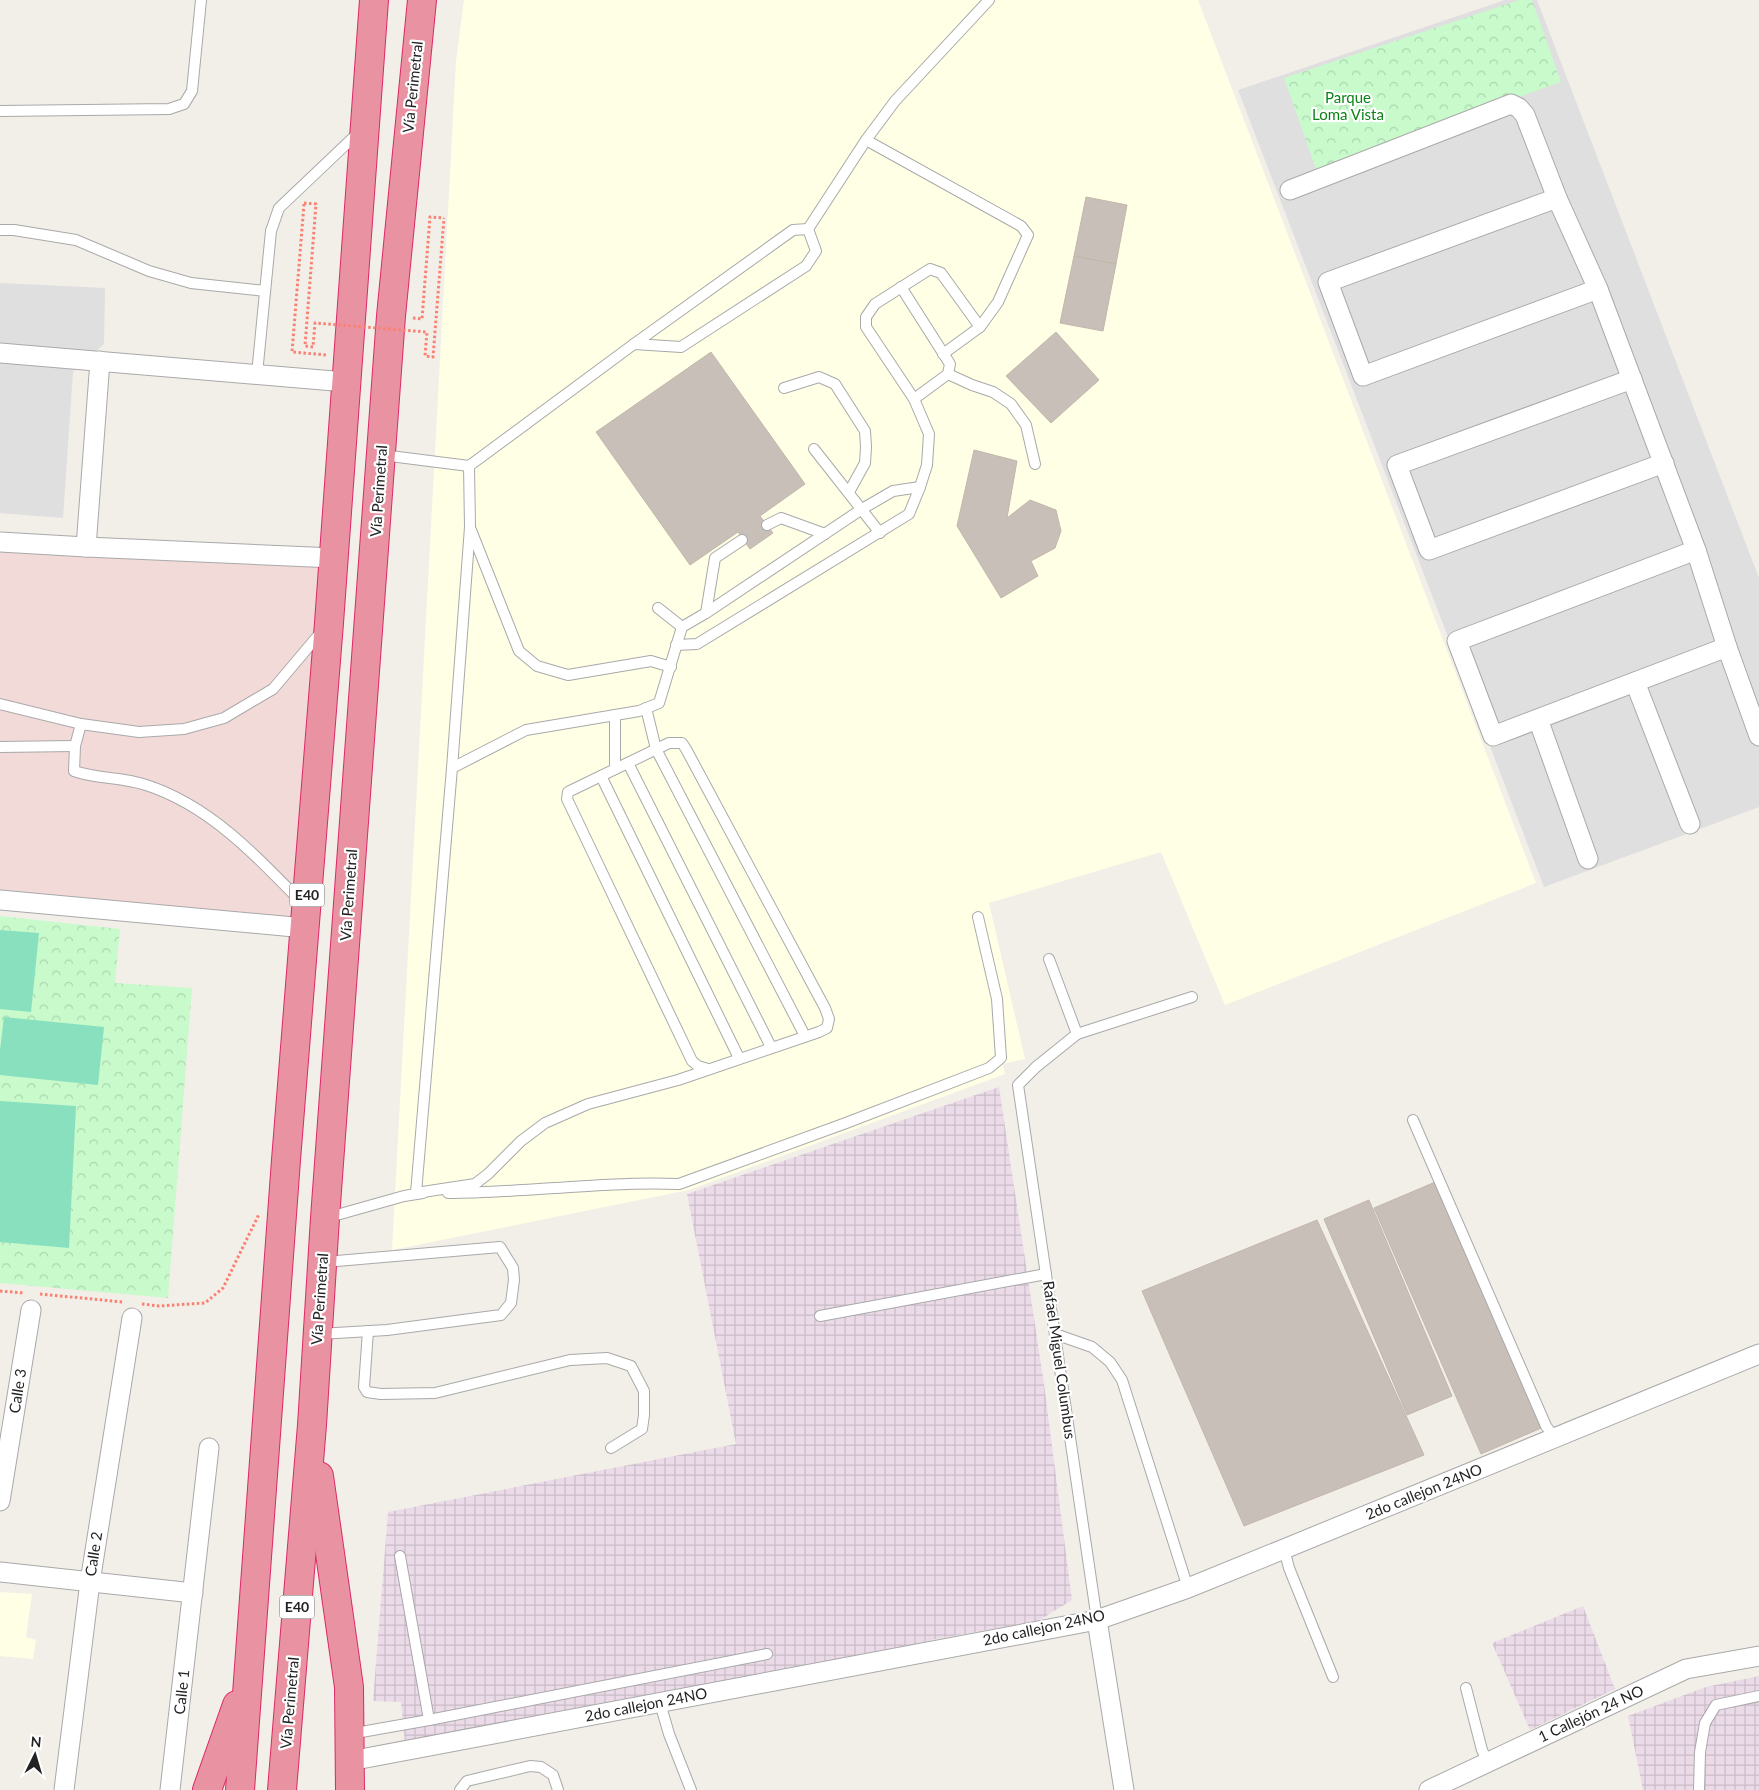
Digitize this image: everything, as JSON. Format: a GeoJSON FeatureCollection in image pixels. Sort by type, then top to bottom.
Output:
{"type":"FeatureCollection","features":[{"type":"Feature","properties":{"kind":"highway","name":"E40"},"geometry":{"type":"LineString","coordinates":[[240,1790],[285,1170],[334,558],[374,0]]}},
{"type":"Feature","properties":{"kind":"highway","name":"Vía Perimetral"},"geometry":{"type":"LineString","coordinates":[[282,1790],[312,1425],[325,1218],[391,316],[422,0]]}},
{"type":"Feature","properties":{"kind":"highway"},"geometry":{"type":"LineString","coordinates":[[312,1425],[348,1687],[350,1790]]}},
{"type":"Feature","properties":{"kind":"highway"},"geometry":{"type":"LineString","coordinates":[[207,1790],[249,1670]]}},
{"type":"Feature","properties":{"kind":"street"},"geometry":{"type":"LineString","coordinates":[[1290,190],[1511,104],[1519,108],[1525,115],[1557,198],[1598,289],[1696,550],[1727,647],[1759,736]]}},
{"type":"Feature","properties":{"kind":"street"},"geometry":{"type":"LineString","coordinates":[[1557,198],[1328,282],[1363,376],[1598,289]]}},
{"type":"Feature","properties":{"kind":"street"},"geometry":{"type":"LineString","coordinates":[[0,353],[257,374],[347,369]]}},
{"type":"Feature","properties":{"kind":"street"},"geometry":{"type":"LineString","coordinates":[[86,548],[100,361]]}},
{"type":"Feature","properties":{"kind":"street"},"geometry":{"type":"LineString","coordinates":[[1632,378],[1397,465],[1418,522],[1429,550],[1664,463]]}},
{"type":"Feature","properties":{"kind":"street"},"geometry":{"type":"LineString","coordinates":[[0,542],[86,548],[334,558]]}},
{"type":"Feature","properties":{"kind":"street"},"geometry":{"type":"LineString","coordinates":[[1696,550],[1457,641],[1493,736],[1727,647]]}},
{"type":"Feature","properties":{"kind":"street"},"geometry":{"type":"LineString","coordinates":[[1635,682],[1690,824]]}},
{"type":"Feature","properties":{"kind":"street"},"geometry":{"type":"LineString","coordinates":[[1538,719],[1588,859]]}},
{"type":"Feature","properties":{"kind":"street"},"geometry":{"type":"LineString","coordinates":[[0,900],[306,918]]}},
{"type":"Feature","properties":{"kind":"street","name":"Calle 3"},"geometry":{"type":"LineString","coordinates":[[0,1501],[34,1299]]}},
{"type":"Feature","properties":{"kind":"street","name":"Calle 2"},"geometry":{"type":"LineString","coordinates":[[64,1790],[90,1582],[134,1308]]}},
{"type":"Feature","properties":{"kind":"street","name":"2do callejon 24NO"},"geometry":{"type":"LineString","coordinates":[[350,1761],[1096,1620],[1188,1588],[1759,1354]]}},
{"type":"Feature","properties":{"kind":"street","name":"Calle 1"},"geometry":{"type":"LineString","coordinates":[[170,1790],[209,1448]]}},
{"type":"Feature","properties":{"kind":"street"},"geometry":{"type":"LineString","coordinates":[[0,1572],[193,1593]]}},
{"type":"Feature","properties":{"kind":"street","name":"Rafael Miguel Columbus"},"geometry":{"type":"LineString","coordinates":[[1096,1620],[1124,1790]]}},
{"type":"Feature","properties":{"kind":"street","name":"1 Callejón 24 NO"},"geometry":{"type":"LineString","coordinates":[[1429,1790],[1686,1669],[1759,1656]]}},
{"type":"Feature","properties":{"kind":"lane"},"geometry":{"type":"LineString","coordinates":[[0,111],[169,110],[184,104],[192,91],[201,0]]}},
{"type":"Feature","properties":{"kind":"lane"},"geometry":{"type":"LineString","coordinates":[[808,229],[866,140],[895,101],[990,0]]}},
{"type":"Feature","properties":{"kind":"lane"},"geometry":{"type":"LineString","coordinates":[[257,374],[271,230],[279,208],[365,126]]}},
{"type":"Feature","properties":{"kind":"lane"},"geometry":{"type":"LineString","coordinates":[[866,140],[1021,226],[1028,236],[998,302],[980,327],[943,354]]}},
{"type":"Feature","properties":{"kind":"lane"},"geometry":{"type":"LineString","coordinates":[[634,344],[681,347],[806,266],[816,251],[808,229]]}},
{"type":"Feature","properties":{"kind":"lane"},"geometry":{"type":"LineString","coordinates":[[381,454],[469,466],[793,230],[808,229]]}},
{"type":"Feature","properties":{"kind":"lane"},"geometry":{"type":"LineString","coordinates":[[0,230],[14,230],[76,240],[149,271],[190,283],[265,291]]}},
{"type":"Feature","properties":{"kind":"lane"},"geometry":{"type":"LineString","coordinates":[[676,645],[697,644],[909,514],[927,465],[929,434],[914,399],[866,327],[866,317],[875,304],[930,269],[941,273],[980,327]]}},
{"type":"Feature","properties":{"kind":"lane"},"geometry":{"type":"LineString","coordinates":[[901,287],[950,364],[948,374],[914,399]]}},
{"type":"Feature","properties":{"kind":"lane"},"geometry":{"type":"LineString","coordinates":[[948,374],[993,392],[1011,404],[1026,425],[1035,464]]}},
{"type":"Feature","properties":{"kind":"lane"},"geometry":{"type":"LineString","coordinates":[[784,388],[819,378],[835,384],[865,431],[865,463],[849,492]]}},
{"type":"Feature","properties":{"kind":"lane"},"geometry":{"type":"LineString","coordinates":[[814,449],[880,533]]}},
{"type":"Feature","properties":{"kind":"lane"},"geometry":{"type":"LineString","coordinates":[[416,1193],[452,768],[470,527],[469,466]]}},
{"type":"Feature","properties":{"kind":"lane"},"geometry":{"type":"LineString","coordinates":[[452,768],[526,730],[639,711],[658,703],[671,667],[682,627],[862,509],[893,491],[920,487]]}},
{"type":"Feature","properties":{"kind":"lane"},"geometry":{"type":"LineString","coordinates":[[767,525],[781,518],[825,534]]}},
{"type":"Feature","properties":{"kind":"lane"},"geometry":{"type":"LineString","coordinates":[[470,527],[519,651],[537,666],[568,675],[651,661],[671,667]]}},
{"type":"Feature","properties":{"kind":"lane"},"geometry":{"type":"LineString","coordinates":[[706,613],[715,558],[742,540]]}},
{"type":"Feature","properties":{"kind":"lane"},"geometry":{"type":"LineString","coordinates":[[658,608],[682,627]]}},
{"type":"Feature","properties":{"kind":"lane"},"geometry":{"type":"LineString","coordinates":[[0,704],[81,724],[139,732],[184,730],[224,718],[273,689],[329,623]]}},
{"type":"Feature","properties":{"kind":"lane"},"geometry":{"type":"LineString","coordinates":[[646,708],[656,749],[805,1036]]}},
{"type":"Feature","properties":{"kind":"lane"},"geometry":{"type":"LineString","coordinates":[[615,715],[615,769]]}},
{"type":"Feature","properties":{"kind":"lane"},"geometry":{"type":"LineString","coordinates":[[81,724],[75,746],[74,771],[145,784],[179,798],[215,822],[264,863],[306,918]]}},
{"type":"Feature","properties":{"kind":"lane"},"geometry":{"type":"LineString","coordinates":[[325,1218],[416,1193],[476,1184],[521,1141],[544,1123],[588,1104],[678,1080],[827,1028],[829,1019],[824,1008],[686,749],[682,743],[670,742],[568,792],[567,799],[692,1061],[698,1066],[708,1069]]}},
{"type":"Feature","properties":{"kind":"lane"},"geometry":{"type":"LineString","coordinates":[[0,747],[75,746]]}},
{"type":"Feature","properties":{"kind":"lane"},"geometry":{"type":"LineString","coordinates":[[628,763],[771,1047]]}},
{"type":"Feature","properties":{"kind":"lane"},"geometry":{"type":"LineString","coordinates":[[601,776],[739,1058]]}},
{"type":"Feature","properties":{"kind":"lane"},"geometry":{"type":"LineString","coordinates":[[416,1193],[481,1193],[571,1186],[679,1184],[989,1068],[1001,1058],[998,999],[978,917]]}},
{"type":"Feature","properties":{"kind":"lane"},"geometry":{"type":"LineString","coordinates":[[1049,959],[1077,1034],[1192,997]]}},
{"type":"Feature","properties":{"kind":"lane","name":"Rafael Miguel Columbus"},"geometry":{"type":"LineString","coordinates":[[1077,1034],[1036,1067],[1018,1085],[1096,1620]]}},
{"type":"Feature","properties":{"kind":"lane"},"geometry":{"type":"LineString","coordinates":[[1412,1120],[1546,1426],[1555,1438]]}},
{"type":"Feature","properties":{"kind":"lane"},"geometry":{"type":"LineString","coordinates":[[318,1334],[368,1331],[501,1315],[511,1303],[514,1280],[513,1268],[500,1247],[322,1262]]}},
{"type":"Feature","properties":{"kind":"lane"},"geometry":{"type":"LineString","coordinates":[[820,1316],[1046,1274]]}},
{"type":"Feature","properties":{"kind":"lane"},"geometry":{"type":"LineString","coordinates":[[368,1331],[364,1387],[367,1392],[381,1394],[435,1393],[570,1360],[607,1358],[631,1366],[644,1390],[642,1429],[611,1448]]}},
{"type":"Feature","properties":{"kind":"lane"},"geometry":{"type":"LineString","coordinates":[[1055,1334],[1092,1347],[1110,1362],[1122,1380],[1188,1588]]}},
{"type":"Feature","properties":{"kind":"lane"},"geometry":{"type":"LineString","coordinates":[[1284,1549],[1289,1568],[1333,1677]]}},
{"type":"Feature","properties":{"kind":"lane"},"geometry":{"type":"LineString","coordinates":[[400,1556],[429,1720]]}},
{"type":"Feature","properties":{"kind":"lane"},"geometry":{"type":"LineString","coordinates":[[349,1734],[767,1654]]}},
{"type":"Feature","properties":{"kind":"lane"},"geometry":{"type":"LineString","coordinates":[[1466,1688],[1482,1750],[1488,1763]]}},
{"type":"Feature","properties":{"kind":"lane"},"geometry":{"type":"LineString","coordinates":[[1700,1790],[1700,1752],[1705,1722],[1716,1705],[1759,1696]]}},
{"type":"Feature","properties":{"kind":"lane"},"geometry":{"type":"LineString","coordinates":[[660,1703],[669,1734],[692,1790]]}},
{"type":"Feature","properties":{"kind":"lane"},"geometry":{"type":"LineString","coordinates":[[460,1790],[467,1782],[530,1766],[541,1767],[553,1775],[558,1790]]}},
{"type":"Feature","properties":{"kind":"path"},"geometry":{"type":"LineString","coordinates":[[347,369],[292,352],[304,203],[316,204],[305,346],[313,347],[315,323],[427,332],[425,356],[433,357],[444,218],[430,217],[422,318],[391,316]]}},
{"type":"Feature","properties":{"kind":"path"},"geometry":{"type":"LineString","coordinates":[[0,1291],[34,1299],[134,1308],[205,1302],[223,1288],[261,1211]]}},
{"type":"Feature","properties":{"kind":"shaded area"},"geometry":{"type":"Polygon","coordinates":[[[464,0],[1198,0],[1536,883],[1225,1005],[1161,852],[989,903],[1025,1059],[1003,1064],[1005,1074],[689,1190],[392,1250],[456,61],[464,0]]]}},
{"type":"Feature","properties":{"kind":"shaded area"},"geometry":{"type":"Polygon","coordinates":[[[1505,0],[1537,0],[1759,578],[1759,807],[1544,887],[1238,90],[1505,0]]]}},
{"type":"Feature","properties":{"kind":"shaded area"},"geometry":{"type":"Polygon","coordinates":[[[0,283],[105,288],[104,344],[73,372],[63,518],[0,513],[0,283]]]}},
{"type":"Feature","properties":{"kind":"shaded area"},"geometry":{"type":"Polygon","coordinates":[[[0,545],[332,563],[304,928],[0,900],[0,545]]]}},
{"type":"Feature","properties":{"kind":"shaded area"},"geometry":{"type":"Polygon","coordinates":[[[999,1087],[1044,1384],[1072,1600],[1038,1621],[936,1639],[886,1653],[405,1743],[401,1702],[373,1701],[388,1512],[736,1444],[687,1194],[999,1087]]]}},
{"type":"Feature","properties":{"kind":"shaded area"},"geometry":{"type":"Polygon","coordinates":[[[0,1592],[32,1594],[26,1637],[36,1640],[33,1659],[0,1656],[0,1592]]]}},
{"type":"Feature","properties":{"kind":"shaded area"},"geometry":{"type":"Polygon","coordinates":[[[1583,1606],[1615,1689],[1530,1730],[1492,1643],[1583,1606]]]}},
{"type":"Feature","properties":{"kind":"shaded area"},"geometry":{"type":"Polygon","coordinates":[[[1759,1676],[1759,1790],[1643,1790],[1628,1716],[1706,1687],[1759,1676]]]}},
{"type":"Feature","properties":{"kind":"green space","name":"Parque Loma Vista"},"geometry":{"type":"Polygon","coordinates":[[[1519,0],[1532,0],[1561,82],[1316,169],[1284,78],[1519,0]]]}},
{"type":"Feature","properties":{"kind":"green space"},"geometry":{"type":"Polygon","coordinates":[[[0,916],[120,929],[115,983],[192,988],[168,1298],[0,1283],[0,916]]]}},
{"type":"Feature","properties":{"kind":"green space"},"geometry":{"type":"Polygon","coordinates":[[[0,930],[39,933],[31,1012],[0,1009],[0,930]]]}},
{"type":"Feature","properties":{"kind":"green space"},"geometry":{"type":"Polygon","coordinates":[[[4,1017],[104,1027],[98,1085],[0,1075],[0,1050],[4,1017]]]}},
{"type":"Feature","properties":{"kind":"green space"},"geometry":{"type":"Polygon","coordinates":[[[0,1101],[76,1106],[69,1248],[0,1242],[0,1101]]]}},
{"type":"Feature","properties":{"kind":"building"},"geometry":{"type":"Polygon","coordinates":[[[1086,197],[1127,205],[1116,264],[1074,256],[1086,197]]]}},
{"type":"Feature","properties":{"kind":"building"},"geometry":{"type":"Polygon","coordinates":[[[1074,256],[1116,264],[1103,331],[1060,323],[1074,256]]]}},
{"type":"Feature","properties":{"kind":"building"},"geometry":{"type":"Polygon","coordinates":[[[1056,332],[1099,380],[1051,423],[1006,376],[1056,332]]]}},
{"type":"Feature","properties":{"kind":"building"},"geometry":{"type":"Polygon","coordinates":[[[711,352],[805,484],[760,516],[773,533],[750,549],[738,532],[690,565],[596,432],[711,352]]]}},
{"type":"Feature","properties":{"kind":"building"},"geometry":{"type":"Polygon","coordinates":[[[974,450],[1017,461],[1007,518],[1030,500],[1056,510],[1061,531],[1055,548],[1031,561],[1038,576],[1001,598],[957,526],[974,450]]]}},
{"type":"Feature","properties":{"kind":"building"},"geometry":{"type":"Polygon","coordinates":[[[1440,1180],[1546,1426],[1481,1454],[1374,1208],[1440,1180]]]}},
{"type":"Feature","properties":{"kind":"building"},"geometry":{"type":"Polygon","coordinates":[[[1369,1200],[1452,1396],[1407,1415],[1324,1219],[1369,1200]]]}},
{"type":"Feature","properties":{"kind":"building"},"geometry":{"type":"Polygon","coordinates":[[[1317,1220],[1424,1455],[1244,1526],[1142,1291],[1317,1220]]]}}]}
